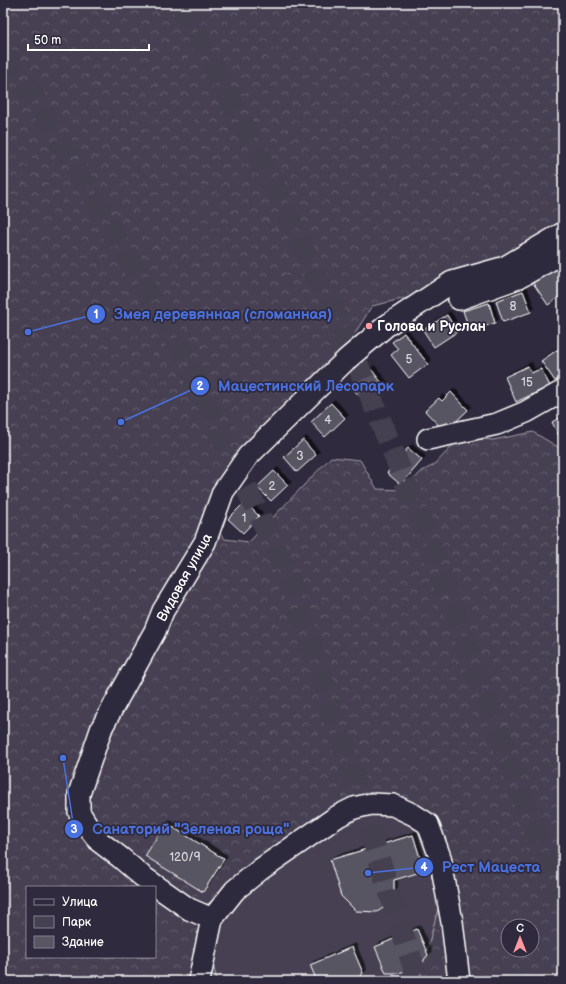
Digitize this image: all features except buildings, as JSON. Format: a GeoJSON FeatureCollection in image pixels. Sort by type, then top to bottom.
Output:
{"type":"FeatureCollection","features":[{"type":"Feature","properties":{"kind":"street","name":"Видовая улица"},"geometry":{"type":"LineString","coordinates":[[212,919],[189,909],[142,876],[100,842],[79,812],[79,794],[102,727],[155,631],[163,611],[205,542],[223,492],[248,456],[346,360],[386,326],[452,282],[505,267],[563,233]]}},
{"type":"Feature","properties":{"kind":"street"},"geometry":{"type":"LineString","coordinates":[[459,299],[518,278],[559,255],[563,250]]}},
{"type":"Feature","properties":{"kind":"street"},"geometry":{"type":"LineString","coordinates":[[428,439],[497,424],[526,412],[563,391]]}},
{"type":"Feature","properties":{"kind":"street"},"geometry":{"type":"LineString","coordinates":[[198,981],[212,919],[235,890],[261,869],[338,816],[354,808],[371,804],[393,805],[414,815],[428,824],[440,858],[452,922],[459,981]]}},
{"type":"Feature","properties":{"kind":"green space"},"geometry":{"type":"Polygon","coordinates":[[[3,3],[563,3],[563,236],[483,280],[372,306],[352,338],[314,380],[246,445],[210,495],[204,514],[225,539],[249,542],[331,457],[360,460],[377,489],[404,490],[422,471],[434,465],[461,437],[493,440],[533,432],[558,447],[563,446],[563,981],[419,981],[445,883],[432,828],[367,807],[199,909],[217,981],[3,981],[3,3]]]}},
{"type":"Feature","properties":{"kind":"green space"},"geometry":{"type":"Polygon","coordinates":[[[368,807],[412,811],[445,883],[419,981],[217,981],[199,909],[368,807]]]}},
{"type":"Feature","properties":{"kind":"tunnel"},"geometry":{"type":"LineString","coordinates":[[181,3],[276,191],[358,365],[421,521],[563,906]]}},
{"type":"Feature","properties":{"kind":"tunnel"},"geometry":{"type":"LineString","coordinates":[[3,57],[33,95],[182,351],[290,580],[418,981]]}},
{"type":"Feature","properties":{"kind":"place","name":"Голова и Руслан"},"geometry":{"type":"Point","coordinates":[369,326]}},
{"type":"Feature","properties":{"kind":"place","name":"Змея деревянная (сломанная)"},"geometry":{"type":"Point","coordinates":[28,332]}},
{"type":"Feature","properties":{"kind":"place","name":"Мацестинский Лесопарк"},"geometry":{"type":"Point","coordinates":[121,422]}},
{"type":"Feature","properties":{"kind":"place","name":"Санаторий \"Зеленая роща\""},"geometry":{"type":"Point","coordinates":[63,758]}},
{"type":"Feature","properties":{"kind":"place","name":"Рест Мацеста"},"geometry":{"type":"Point","coordinates":[368,873]}}]}
